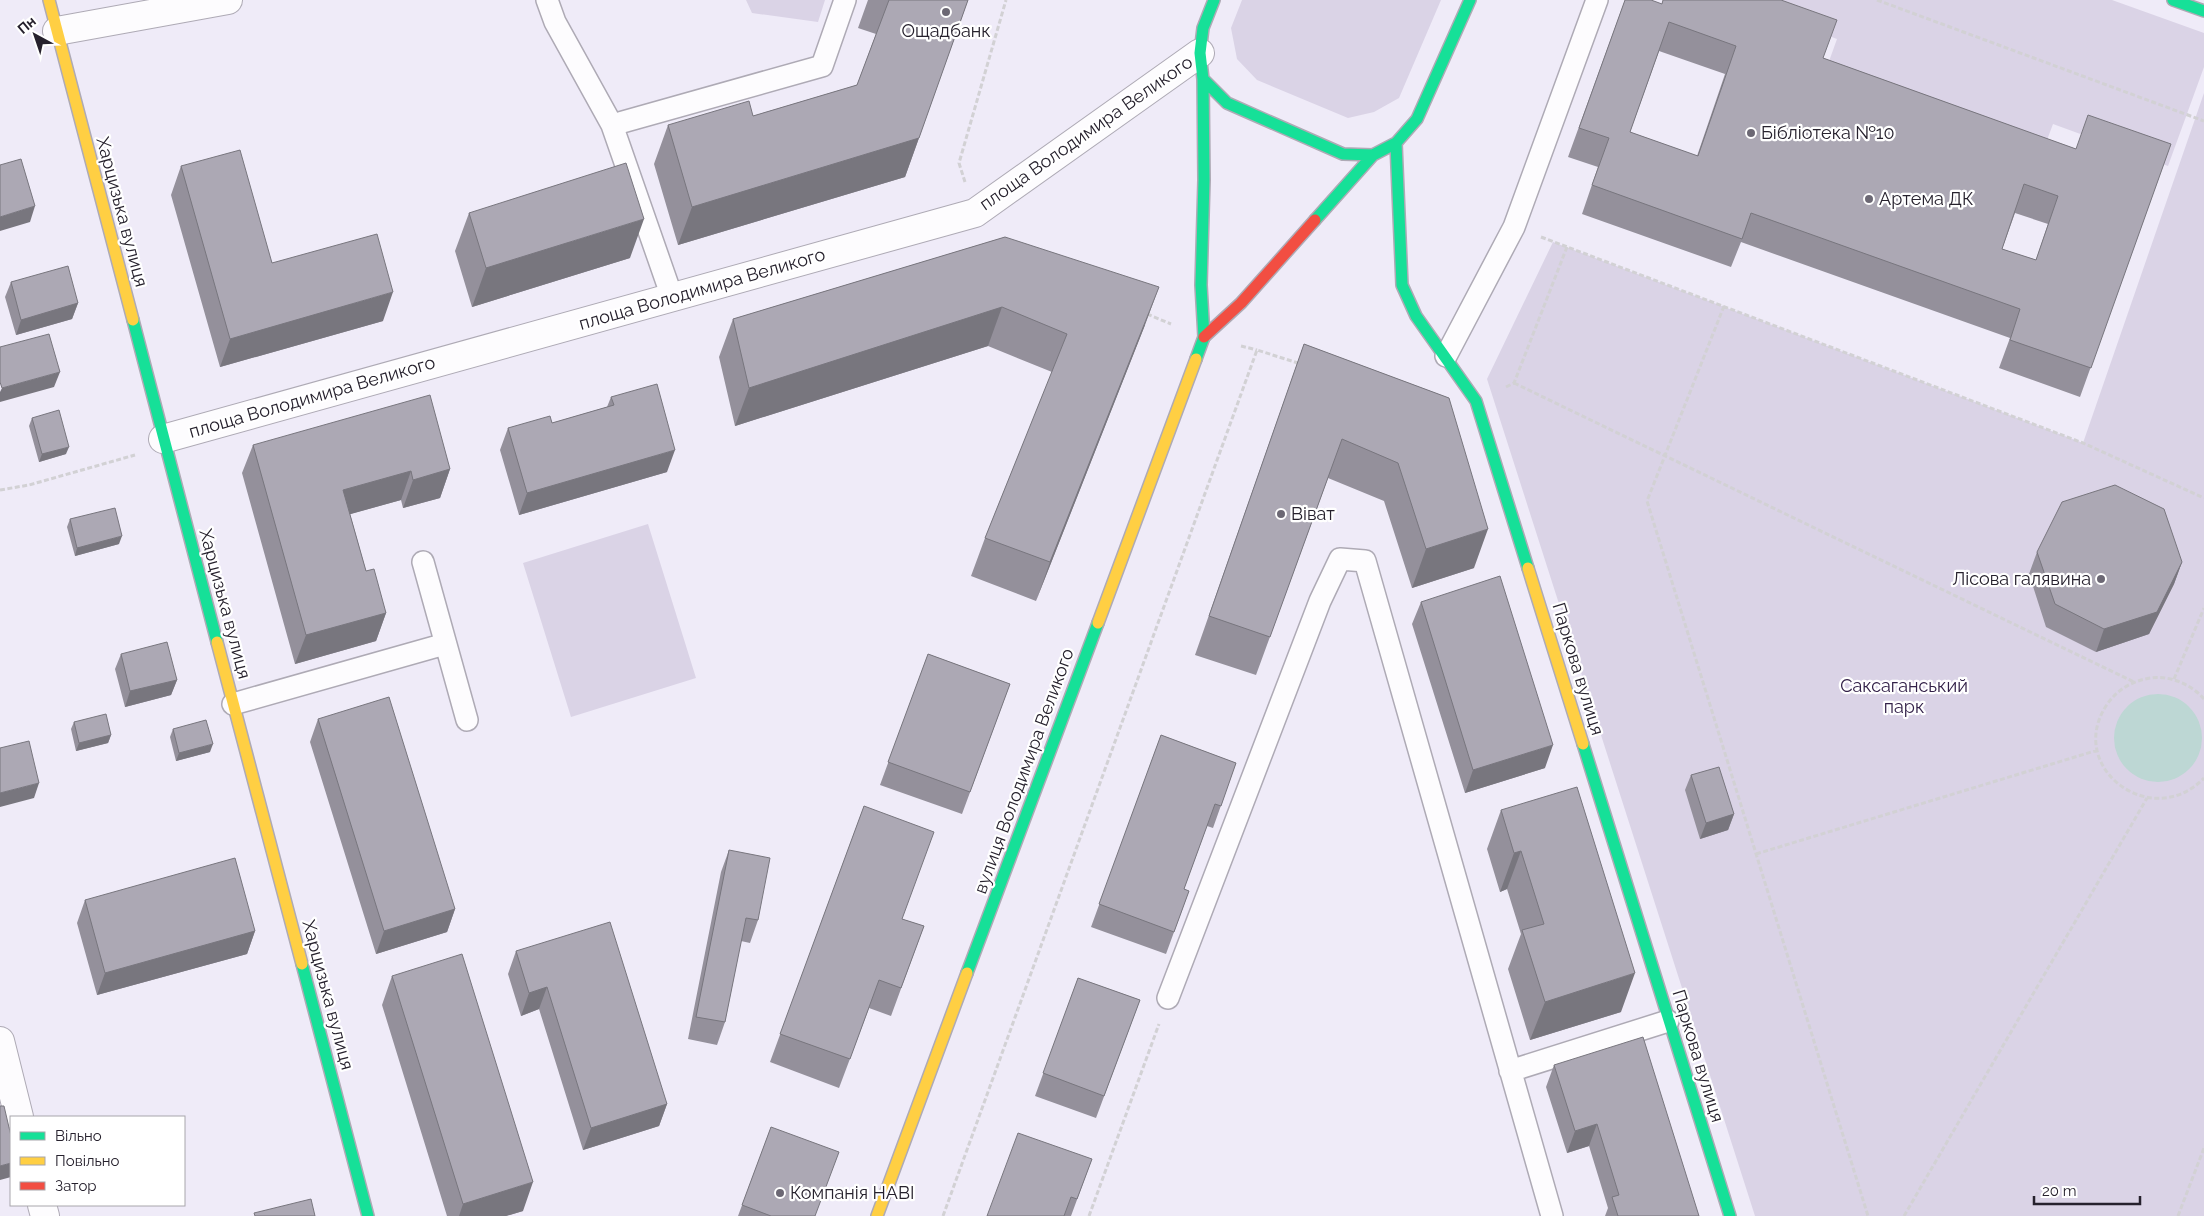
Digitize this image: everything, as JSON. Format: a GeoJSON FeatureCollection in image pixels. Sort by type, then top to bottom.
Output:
{"type":"FeatureCollection","features":[{"type":"Feature","properties":{"kind":"street","name":"Харцизька вулиця"},"geometry":{"type":"LineString","coordinates":[[49,0],[368,1216]]}},
{"type":"Feature","properties":{"kind":"street"},"geometry":{"type":"LineString","coordinates":[[56,31],[228,0]]}},
{"type":"Feature","properties":{"kind":"street","name":"площа Володимира Великого"},"geometry":{"type":"LineString","coordinates":[[1204,338],[1201,285],[1204,180],[1201,66],[1203,28],[1214,0]]}},
{"type":"Feature","properties":{"kind":"street","name":"площа Володимира Великого"},"geometry":{"type":"LineString","coordinates":[[1204,338],[1241,303],[1373,155],[1396,143],[1417,119],[1470,0]]}},
{"type":"Feature","properties":{"kind":"street"},"geometry":{"type":"LineString","coordinates":[[2173,0],[2204,11]]}},
{"type":"Feature","properties":{"kind":"street","name":"площа Володимира Великого"},"geometry":{"type":"LineString","coordinates":[[163,438],[975,213],[1201,66]]}},
{"type":"Feature","properties":{"kind":"street","name":"площа Володимира Великого"},"geometry":{"type":"LineString","coordinates":[[1201,66],[1227,103],[1343,154],[1373,155]]}},
{"type":"Feature","properties":{"kind":"street","name":"Паркова вулиця"},"geometry":{"type":"LineString","coordinates":[[1396,143],[1402,285],[1416,316],[1476,401],[1730,1216]]}},
{"type":"Feature","properties":{"kind":"street","name":"вулиця Володимира Великого"},"geometry":{"type":"LineString","coordinates":[[876,1216],[1204,338]]}},
{"type":"Feature","properties":{"kind":"street"},"geometry":{"type":"LineString","coordinates":[[0,1041],[20,1116]]}},
{"type":"Feature","properties":{"kind":"lane"},"geometry":{"type":"LineString","coordinates":[[547,0],[555,22],[612,124],[672,297]]}},
{"type":"Feature","properties":{"kind":"lane"},"geometry":{"type":"LineString","coordinates":[[612,124],[822,66],[844,0]]}},
{"type":"Feature","properties":{"kind":"lane"},"geometry":{"type":"LineString","coordinates":[[1446,356],[1514,227],[1597,0]]}},
{"type":"Feature","properties":{"kind":"lane"},"geometry":{"type":"LineString","coordinates":[[1168,998],[1320,601],[1340,559],[1365,561],[1552,1216]]}},
{"type":"Feature","properties":{"kind":"lane"},"geometry":{"type":"LineString","coordinates":[[423,562],[466,720]]}},
{"type":"Feature","properties":{"kind":"lane"},"geometry":{"type":"LineString","coordinates":[[233,704],[446,644]]}},
{"type":"Feature","properties":{"kind":"lane"},"geometry":{"type":"LineString","coordinates":[[1510,1071],[1668,1021]]}},
{"type":"Feature","properties":{"kind":"path"},"geometry":{"type":"LineString","coordinates":[[975,213],[959,163],[1006,0]]}},
{"type":"Feature","properties":{"kind":"path"},"geometry":{"type":"LineString","coordinates":[[1877,0],[2204,121]]}},
{"type":"Feature","properties":{"kind":"path"},"geometry":{"type":"LineString","coordinates":[[1514,227],[2083,443],[2204,498]]}},
{"type":"Feature","properties":{"kind":"path"},"geometry":{"type":"LineString","coordinates":[[1476,401],[1514,383],[1567,247]]}},
{"type":"Feature","properties":{"kind":"path"},"geometry":{"type":"LineString","coordinates":[[1724,306],[1647,501],[1868,1216]]}},
{"type":"Feature","properties":{"kind":"path"},"geometry":{"type":"LineString","coordinates":[[1140,312],[1204,338],[1257,350],[1304,365]]}},
{"type":"Feature","properties":{"kind":"path"},"geometry":{"type":"LineString","coordinates":[[943,1216],[1257,350]]}},
{"type":"Feature","properties":{"kind":"path"},"geometry":{"type":"LineString","coordinates":[[1514,383],[2134,682]]}},
{"type":"Feature","properties":{"kind":"path"},"geometry":{"type":"LineString","coordinates":[[0,490],[30,485],[135,456],[163,438]]}},
{"type":"Feature","properties":{"kind":"path"},"geometry":{"type":"LineString","coordinates":[[2174,679],[2204,608]]}},
{"type":"Feature","properties":{"kind":"path"},"geometry":{"type":"LineString","coordinates":[[2204,699],[2193,688],[2174,679],[2154,677],[2134,682],[2116,694],[2104,710],[2097,730],[2098,750],[2105,769],[2118,785],[2132,793],[2147,798],[2167,799],[2195,786],[2204,778]]}},
{"type":"Feature","properties":{"kind":"path"},"geometry":{"type":"LineString","coordinates":[[1756,854],[2098,750]]}},
{"type":"Feature","properties":{"kind":"path"},"geometry":{"type":"LineString","coordinates":[[1904,1216],[2147,798]]}},
{"type":"Feature","properties":{"kind":"path"},"geometry":{"type":"LineString","coordinates":[[1090,1216],[1168,998]]}},
{"type":"Feature","properties":{"kind":"path"},"geometry":{"type":"LineString","coordinates":[[2178,1216],[2204,1148]]}},
{"type":"Feature","properties":{"kind":"green space"},"geometry":{"type":"Polygon","coordinates":[[[746,0],[825,0],[818,22],[752,13],[746,0]]]}},
{"type":"Feature","properties":{"kind":"green space"},"geometry":{"type":"Polygon","coordinates":[[[1242,0],[1441,0],[1399,98],[1374,112],[1348,118],[1257,80],[1237,59],[1231,28],[1242,0]]]}},
{"type":"Feature","properties":{"kind":"green space"},"geometry":{"type":"Polygon","coordinates":[[[1731,0],[2112,0],[2204,33],[2204,67],[2168,166],[2053,124],[2041,156],[1823,78],[1837,39],[1731,0]]]}},
{"type":"Feature","properties":{"kind":"green space","name":"Саксаганський парк"},"geometry":{"type":"Polygon","coordinates":[[[2204,93],[2204,1216],[1755,1216],[1487,379],[1553,242],[2083,443],[2204,93]]]}},
{"type":"Feature","properties":{"kind":"green space"},"geometry":{"type":"Polygon","coordinates":[[[648,524],[696,678],[571,717],[523,563],[648,524]]]}},
{"type":"Feature","properties":{"kind":"shaded area"},"geometry":{"type":"Polygon","coordinates":[[[2158,694],[2175,697],[2183,701],[2195,713],[2199,721],[2202,738],[2199,755],[2195,763],[2183,775],[2175,779],[2158,782],[2141,779],[2133,775],[2121,763],[2117,755],[2114,738],[2117,721],[2121,713],[2133,701],[2141,697],[2158,694]]]}},
{"type":"Feature","properties":{"kind":"building"},"geometry":{"type":"Polygon","coordinates":[[[889,0],[968,0],[919,138],[692,207],[668,125],[749,101],[753,116],[857,85],[889,0]]]}},
{"type":"Feature","properties":{"kind":"building","name":"Артема ДК"},"geometry":{"type":"Polygon","coordinates":[[[1625,0],[1651,0],[1662,4],[1663,0],[1781,0],[1837,20],[1823,58],[2076,149],[2088,115],[2171,144],[2091,368],[2010,340],[2020,309],[1751,213],[1742,239],[1592,185],[1609,138],[1579,128],[1625,0]],[[1669,22],[1630,132],[1698,156],[1736,46],[1669,22]],[[2024,184],[2002,249],[2036,260],[2058,196],[2024,184]]]}},
{"type":"Feature","properties":{"kind":"building"},"geometry":{"type":"Polygon","coordinates":[[[240,150],[272,263],[377,234],[393,292],[230,339],[181,166],[240,150]]]}},
{"type":"Feature","properties":{"kind":"building"},"geometry":{"type":"Polygon","coordinates":[[[21,159],[35,206],[0,217],[0,165],[21,159]]]}},
{"type":"Feature","properties":{"kind":"building"},"geometry":{"type":"Polygon","coordinates":[[[626,163],[644,219],[486,268],[469,213],[626,163]]]}},
{"type":"Feature","properties":{"kind":"building"},"geometry":{"type":"Polygon","coordinates":[[[1005,237],[1159,287],[1050,562],[985,538],[1067,334],[1002,307],[749,388],[733,319],[1005,237]]]}},
{"type":"Feature","properties":{"kind":"building"},"geometry":{"type":"Polygon","coordinates":[[[68,266],[78,303],[21,320],[11,282],[68,266]]]}},
{"type":"Feature","properties":{"kind":"building"},"geometry":{"type":"Polygon","coordinates":[[[49,334],[60,372],[2,388],[0,382],[0,347],[49,334]]]}},
{"type":"Feature","properties":{"kind":"building"},"geometry":{"type":"Polygon","coordinates":[[[1304,344],[1449,398],[1488,529],[1426,549],[1398,463],[1342,439],[1270,637],[1209,616],[1304,344]]]}},
{"type":"Feature","properties":{"kind":"building"},"geometry":{"type":"Polygon","coordinates":[[[657,384],[675,450],[527,493],[508,428],[550,416],[552,423],[614,405],[611,397],[657,384]]]}},
{"type":"Feature","properties":{"kind":"building"},"geometry":{"type":"Polygon","coordinates":[[[430,395],[450,469],[413,480],[411,471],[343,490],[366,571],[374,569],[386,613],[306,635],[253,445],[430,395]]]}},
{"type":"Feature","properties":{"kind":"building"},"geometry":{"type":"Polygon","coordinates":[[[59,410],[69,447],[42,454],[32,418],[59,410]]]}},
{"type":"Feature","properties":{"kind":"building","name":"Лісова галявина"},"geometry":{"type":"Polygon","coordinates":[[[2115,485],[2164,509],[2182,562],[2157,612],[2104,629],[2055,604],[2037,552],[2062,502],[2115,485]]]}},
{"type":"Feature","properties":{"kind":"building"},"geometry":{"type":"Polygon","coordinates":[[[115,508],[122,536],[77,548],[70,519],[115,508]]]}},
{"type":"Feature","properties":{"kind":"building"},"geometry":{"type":"Polygon","coordinates":[[[1500,576],[1553,745],[1473,770],[1421,602],[1500,576]]]}},
{"type":"Feature","properties":{"kind":"building"},"geometry":{"type":"Polygon","coordinates":[[[167,642],[177,680],[130,691],[121,654],[167,642]]]}},
{"type":"Feature","properties":{"kind":"building"},"geometry":{"type":"Polygon","coordinates":[[[928,654],[1010,684],[970,792],[888,762],[928,654]]]}},
{"type":"Feature","properties":{"kind":"building"},"geometry":{"type":"Polygon","coordinates":[[[389,697],[455,909],[384,931],[318,719],[389,697]]]}},
{"type":"Feature","properties":{"kind":"building"},"geometry":{"type":"Polygon","coordinates":[[[106,714],[111,735],[79,743],[74,722],[106,714]]]}},
{"type":"Feature","properties":{"kind":"building"},"geometry":{"type":"Polygon","coordinates":[[[206,720],[213,744],[179,753],[173,729],[206,720]]]}},
{"type":"Feature","properties":{"kind":"building"},"geometry":{"type":"Polygon","coordinates":[[[1161,735],[1236,763],[1221,806],[1215,804],[1184,889],[1189,891],[1174,932],[1099,904],[1161,735]]]}},
{"type":"Feature","properties":{"kind":"building"},"geometry":{"type":"Polygon","coordinates":[[[29,741],[39,783],[0,793],[0,748],[29,741]]]}},
{"type":"Feature","properties":{"kind":"building"},"geometry":{"type":"Polygon","coordinates":[[[1719,767],[1734,814],[1706,823],[1691,775],[1719,767]]]}},
{"type":"Feature","properties":{"kind":"building"},"geometry":{"type":"Polygon","coordinates":[[[1577,787],[1635,973],[1545,1002],[1522,930],[1544,924],[1521,851],[1514,853],[1501,810],[1577,787]]]}},
{"type":"Feature","properties":{"kind":"building"},"geometry":{"type":"Polygon","coordinates":[[[864,806],[934,832],[902,919],[924,926],[901,988],[879,980],[850,1059],[780,1034],[864,806]]]}},
{"type":"Feature","properties":{"kind":"building"},"geometry":{"type":"Polygon","coordinates":[[[729,850],[770,858],[758,920],[746,918],[725,1022],[696,1017],[729,850]]]}},
{"type":"Feature","properties":{"kind":"building"},"geometry":{"type":"Polygon","coordinates":[[[235,858],[255,931],[105,973],[85,900],[235,858]]]}},
{"type":"Feature","properties":{"kind":"building"},"geometry":{"type":"Polygon","coordinates":[[[610,922],[667,1104],[591,1128],[547,987],[529,993],[516,951],[610,922]]]}},
{"type":"Feature","properties":{"kind":"building"},"geometry":{"type":"Polygon","coordinates":[[[462,954],[533,1182],[463,1204],[392,976],[462,954]]]}},
{"type":"Feature","properties":{"kind":"building"},"geometry":{"type":"Polygon","coordinates":[[[1078,978],[1140,1000],[1104,1096],[1043,1073],[1078,978]]]}},
{"type":"Feature","properties":{"kind":"building"},"geometry":{"type":"Polygon","coordinates":[[[1643,1037],[1699,1216],[1618,1216],[1612,1197],[1619,1195],[1597,1124],[1575,1131],[1554,1065],[1643,1037]]]}},
{"type":"Feature","properties":{"kind":"building"},"geometry":{"type":"Polygon","coordinates":[[[0,1106],[4,1106],[10,1132],[10,1163],[0,1166],[0,1106]]]}},
{"type":"Feature","properties":{"kind":"building"},"geometry":{"type":"Polygon","coordinates":[[[771,1127],[839,1152],[815,1216],[771,1216],[742,1205],[771,1127]]]}},
{"type":"Feature","properties":{"kind":"building"},"geometry":{"type":"Polygon","coordinates":[[[1018,1133],[1092,1159],[1077,1199],[1071,1197],[1064,1216],[987,1216],[1018,1133]]]}},
{"type":"Feature","properties":{"kind":"building"},"geometry":{"type":"Polygon","coordinates":[[[311,1199],[315,1216],[255,1216],[254,1213],[311,1199]]]}},
{"type":"Feature","properties":{"kind":"traffic: fast"},"geometry":{"type":"LineString","coordinates":[[1196,359],[1204,337],[1201,285],[1204,180],[1203,79],[1200,53],[1203,28],[1214,0]]}},
{"type":"Feature","properties":{"kind":"traffic: fast"},"geometry":{"type":"LineString","coordinates":[[1203,79],[1227,103],[1343,154],[1373,155],[1396,143],[1417,119],[1470,0]]}},
{"type":"Feature","properties":{"kind":"traffic: fast"},"geometry":{"type":"LineString","coordinates":[[2173,0],[2204,11]]}},
{"type":"Feature","properties":{"kind":"traffic: fast"},"geometry":{"type":"LineString","coordinates":[[1396,143],[1402,285],[1416,316],[1476,401],[1528,568]]}},
{"type":"Feature","properties":{"kind":"traffic: fast"},"geometry":{"type":"LineString","coordinates":[[1315,220],[1373,155]]}},
{"type":"Feature","properties":{"kind":"traffic: fast"},"geometry":{"type":"LineString","coordinates":[[133,320],[217,642]]}},
{"type":"Feature","properties":{"kind":"traffic: fast"},"geometry":{"type":"LineString","coordinates":[[967,973],[1098,623]]}},
{"type":"Feature","properties":{"kind":"traffic: fast"},"geometry":{"type":"LineString","coordinates":[[1583,744],[1730,1216]]}},
{"type":"Feature","properties":{"kind":"traffic: fast"},"geometry":{"type":"LineString","coordinates":[[302,964],[368,1216]]}},
{"type":"Feature","properties":{"kind":"traffic: slow"},"geometry":{"type":"LineString","coordinates":[[49,0],[133,320]]}},
{"type":"Feature","properties":{"kind":"traffic: slow"},"geometry":{"type":"LineString","coordinates":[[1098,623],[1196,359]]}},
{"type":"Feature","properties":{"kind":"traffic: slow"},"geometry":{"type":"LineString","coordinates":[[1528,568],[1583,744]]}},
{"type":"Feature","properties":{"kind":"traffic: slow"},"geometry":{"type":"LineString","coordinates":[[217,642],[302,964]]}},
{"type":"Feature","properties":{"kind":"traffic: slow"},"geometry":{"type":"LineString","coordinates":[[877,1216],[967,973]]}},
{"type":"Feature","properties":{"kind":"traffic: jam"},"geometry":{"type":"LineString","coordinates":[[1204,337],[1241,303],[1315,220]]}},
{"type":"Feature","properties":{"kind":"place","name":"Ощадбанк"},"geometry":{"type":"Point","coordinates":[946,12]}},
{"type":"Feature","properties":{"kind":"place","name":"Бібліотека №10"},"geometry":{"type":"Point","coordinates":[1751,133]}},
{"type":"Feature","properties":{"kind":"place","name":"Артема ДК"},"geometry":{"type":"Point","coordinates":[1869,199]}},
{"type":"Feature","properties":{"kind":"place","name":"Віват"},"geometry":{"type":"Point","coordinates":[1281,514]}},
{"type":"Feature","properties":{"kind":"place","name":"Лісова галявина"},"geometry":{"type":"Point","coordinates":[2101,579]}},
{"type":"Feature","properties":{"kind":"place","name":"Компанія НАВІ"},"geometry":{"type":"Point","coordinates":[780,1193]}}]}
